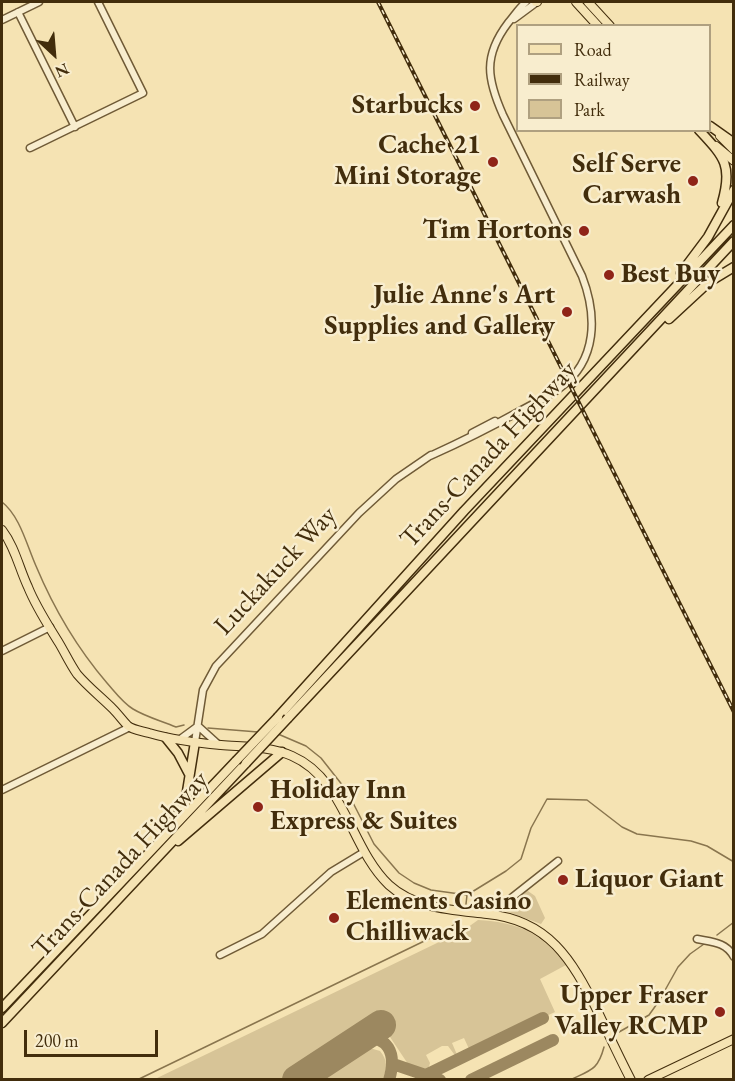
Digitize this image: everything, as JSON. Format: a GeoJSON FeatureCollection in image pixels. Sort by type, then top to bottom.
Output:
{"type":"FeatureCollection","features":[{"type":"Feature","properties":{"kind":"highway"},"geometry":{"type":"LineString","coordinates":[[711,127],[734,143]]}},
{"type":"Feature","properties":{"kind":"highway"},"geometry":{"type":"LineString","coordinates":[[701,132],[720,153],[727,168],[728,182],[718,218]]}},
{"type":"Feature","properties":{"kind":"highway"},"geometry":{"type":"LineString","coordinates":[[623,341],[708,237],[734,190]]}},
{"type":"Feature","properties":{"kind":"highway","name":"Trans-Canada Highway"},"geometry":{"type":"LineString","coordinates":[[2,1008],[278,717],[464,511],[734,225]]}},
{"type":"Feature","properties":{"kind":"highway","name":"Trans-Canada Highway"},"geometry":{"type":"LineString","coordinates":[[2,1023],[734,241]]}},
{"type":"Feature","properties":{"kind":"highway"},"geometry":{"type":"LineString","coordinates":[[590,397],[709,282],[734,267]]}},
{"type":"Feature","properties":{"kind":"highway"},"geometry":{"type":"LineString","coordinates":[[166,738],[190,774]]}},
{"type":"Feature","properties":{"kind":"highway"},"geometry":{"type":"LineString","coordinates":[[116,886],[174,821],[185,804],[195,742]]}},
{"type":"Feature","properties":{"kind":"highway"},"geometry":{"type":"LineString","coordinates":[[124,893],[169,849],[282,752]]}},
{"type":"Feature","properties":{"kind":"main road"},"geometry":{"type":"LineString","coordinates":[[576,2],[596,24]]}},
{"type":"Feature","properties":{"kind":"main road"},"geometry":{"type":"LineString","coordinates":[[588,2],[608,24]]}},
{"type":"Feature","properties":{"kind":"main road"},"geometry":{"type":"LineString","coordinates":[[711,127],[734,150]]}},
{"type":"Feature","properties":{"kind":"main road"},"geometry":{"type":"LineString","coordinates":[[701,132],[734,161]]}},
{"type":"Feature","properties":{"kind":"main road"},"geometry":{"type":"LineString","coordinates":[[2,530],[11,543],[28,587],[77,673],[130,727],[166,738],[264,748],[282,752],[305,763],[335,796],[375,870],[391,886],[428,906],[491,914],[516,920],[543,934],[562,952],[582,980],[631,1080]]}},
{"type":"Feature","properties":{"kind":"main road"},"geometry":{"type":"LineString","coordinates":[[648,1080],[734,1039]]}},
{"type":"Feature","properties":{"kind":"street"},"geometry":{"type":"LineString","coordinates":[[2,20],[39,2]]}},
{"type":"Feature","properties":{"kind":"street"},"geometry":{"type":"LineString","coordinates":[[30,148],[143,93],[98,2]]}},
{"type":"Feature","properties":{"kind":"street","name":"Luckakuck Way"},"geometry":{"type":"LineString","coordinates":[[195,742],[203,690],[216,666],[359,513],[396,479],[430,456],[483,426],[528,406],[562,387],[579,368],[590,343],[593,321],[591,303],[582,276],[503,115],[492,86],[490,67],[493,47],[508,23],[526,2]]}},
{"type":"Feature","properties":{"kind":"street","name":"Luckakuck Way"},"geometry":{"type":"LineString","coordinates":[[508,23],[537,2]]}},
{"type":"Feature","properties":{"kind":"street"},"geometry":{"type":"LineString","coordinates":[[18,12],[75,127]]}},
{"type":"Feature","properties":{"kind":"street"},"geometry":{"type":"LineString","coordinates":[[2,651],[50,627]]}},
{"type":"Feature","properties":{"kind":"street"},"geometry":{"type":"LineString","coordinates":[[179,740],[198,726],[219,745]]}},
{"type":"Feature","properties":{"kind":"street"},"geometry":{"type":"LineString","coordinates":[[2,790],[130,727]]}},
{"type":"Feature","properties":{"kind":"street"},"geometry":{"type":"LineString","coordinates":[[220,955],[262,934],[331,872],[364,852]]}},
{"type":"Feature","properties":{"kind":"street"},"geometry":{"type":"LineString","coordinates":[[491,914],[558,861]]}},
{"type":"Feature","properties":{"kind":"street"},"geometry":{"type":"LineString","coordinates":[[697,939],[718,943],[729,949],[734,957]]}},
{"type":"Feature","properties":{"kind":"green space"},"geometry":{"type":"Polygon","coordinates":[[[528,891],[535,896],[545,918],[541,924],[503,910],[528,891]]]}},
{"type":"Feature","properties":{"kind":"green space"},"geometry":{"type":"Polygon","coordinates":[[[478,920],[506,923],[528,931],[557,954],[566,965],[540,979],[555,1012],[470,1051],[464,1038],[452,1043],[457,1058],[448,1046],[442,1046],[426,1055],[430,1063],[428,1070],[408,1064],[378,1019],[285,1079],[155,1079],[464,930],[478,920]]]}},
{"type":"Feature","properties":{"kind":"green space"},"geometry":{"type":"Polygon","coordinates":[[[363,1046],[380,1051],[383,1055],[386,1065],[383,1079],[313,1079],[363,1046]]]}},
{"type":"Feature","properties":{"kind":"waterway"},"geometry":{"type":"LineString","coordinates":[[2,502],[14,515],[58,613],[96,670],[119,697],[133,709],[176,727],[184,725]]}},
{"type":"Feature","properties":{"kind":"waterway"},"geometry":{"type":"LineString","coordinates":[[208,728],[258,732]]}},
{"type":"Feature","properties":{"kind":"waterway"},"geometry":{"type":"LineString","coordinates":[[278,734],[306,746],[321,758],[347,791],[374,844],[399,873],[431,890],[467,895],[506,871],[521,859],[531,828],[547,799],[587,800],[622,827],[637,834],[691,841],[707,846],[734,862]]}},
{"type":"Feature","properties":{"kind":"waterway"},"geometry":{"type":"LineString","coordinates":[[466,904],[467,895]]}},
{"type":"Feature","properties":{"kind":"waterway"},"geometry":{"type":"LineString","coordinates":[[137,1080],[445,931],[459,921]]}},
{"type":"Feature","properties":{"kind":"waterway"},"geometry":{"type":"LineString","coordinates":[[717,935],[734,922]]}},
{"type":"Feature","properties":{"kind":"waterway"},"geometry":{"type":"LineString","coordinates":[[619,1032],[649,1015],[678,967],[704,944]]}},
{"type":"Feature","properties":{"kind":"waterway"},"geometry":{"type":"LineString","coordinates":[[570,1080],[593,1068],[604,1047]]}},
{"type":"Feature","properties":{"kind":"taxiway"},"geometry":{"type":"LineString","coordinates":[[426,1075],[543,1018]]}},
{"type":"Feature","properties":{"kind":"taxiway"},"geometry":{"type":"LineString","coordinates":[[358,1039],[369,1038],[384,1042],[391,1054],[389,1080]]}},
{"type":"Feature","properties":{"kind":"taxiway"},"geometry":{"type":"LineString","coordinates":[[471,1080],[553,1040]]}},
{"type":"Feature","properties":{"kind":"taxiway"},"geometry":{"type":"LineString","coordinates":[[393,1064],[440,1080]]}},
{"type":"Feature","properties":{"kind":"runway"},"geometry":{"type":"LineString","coordinates":[[297,1080],[381,1025]]}},
{"type":"Feature","properties":{"kind":"railway"},"geometry":{"type":"LineString","coordinates":[[378,2],[734,712]]}},
{"type":"Feature","properties":{"kind":"place","name":"Starbucks"},"geometry":{"type":"Point","coordinates":[475,106]}},
{"type":"Feature","properties":{"kind":"place","name":"Cache 21 Mini Storage"},"geometry":{"type":"Point","coordinates":[493,162]}},
{"type":"Feature","properties":{"kind":"place","name":"Self Serve Carwash"},"geometry":{"type":"Point","coordinates":[693,181]}},
{"type":"Feature","properties":{"kind":"place","name":"Tim Hortons"},"geometry":{"type":"Point","coordinates":[584,231]}},
{"type":"Feature","properties":{"kind":"place","name":"Best Buy"},"geometry":{"type":"Point","coordinates":[609,275]}},
{"type":"Feature","properties":{"kind":"place","name":"Julie Anne's Art Supplies and Gallery"},"geometry":{"type":"Point","coordinates":[567,312]}},
{"type":"Feature","properties":{"kind":"place","name":"Holiday Inn Express & Suites"},"geometry":{"type":"Point","coordinates":[258,807]}},
{"type":"Feature","properties":{"kind":"place","name":"Liquor Giant"},"geometry":{"type":"Point","coordinates":[563,880]}},
{"type":"Feature","properties":{"kind":"place","name":"Elements Casino Chilliwack"},"geometry":{"type":"Point","coordinates":[334,918]}},
{"type":"Feature","properties":{"kind":"place","name":"Upper Fraser Valley RCMP"},"geometry":{"type":"Point","coordinates":[720,1012]}}]}
